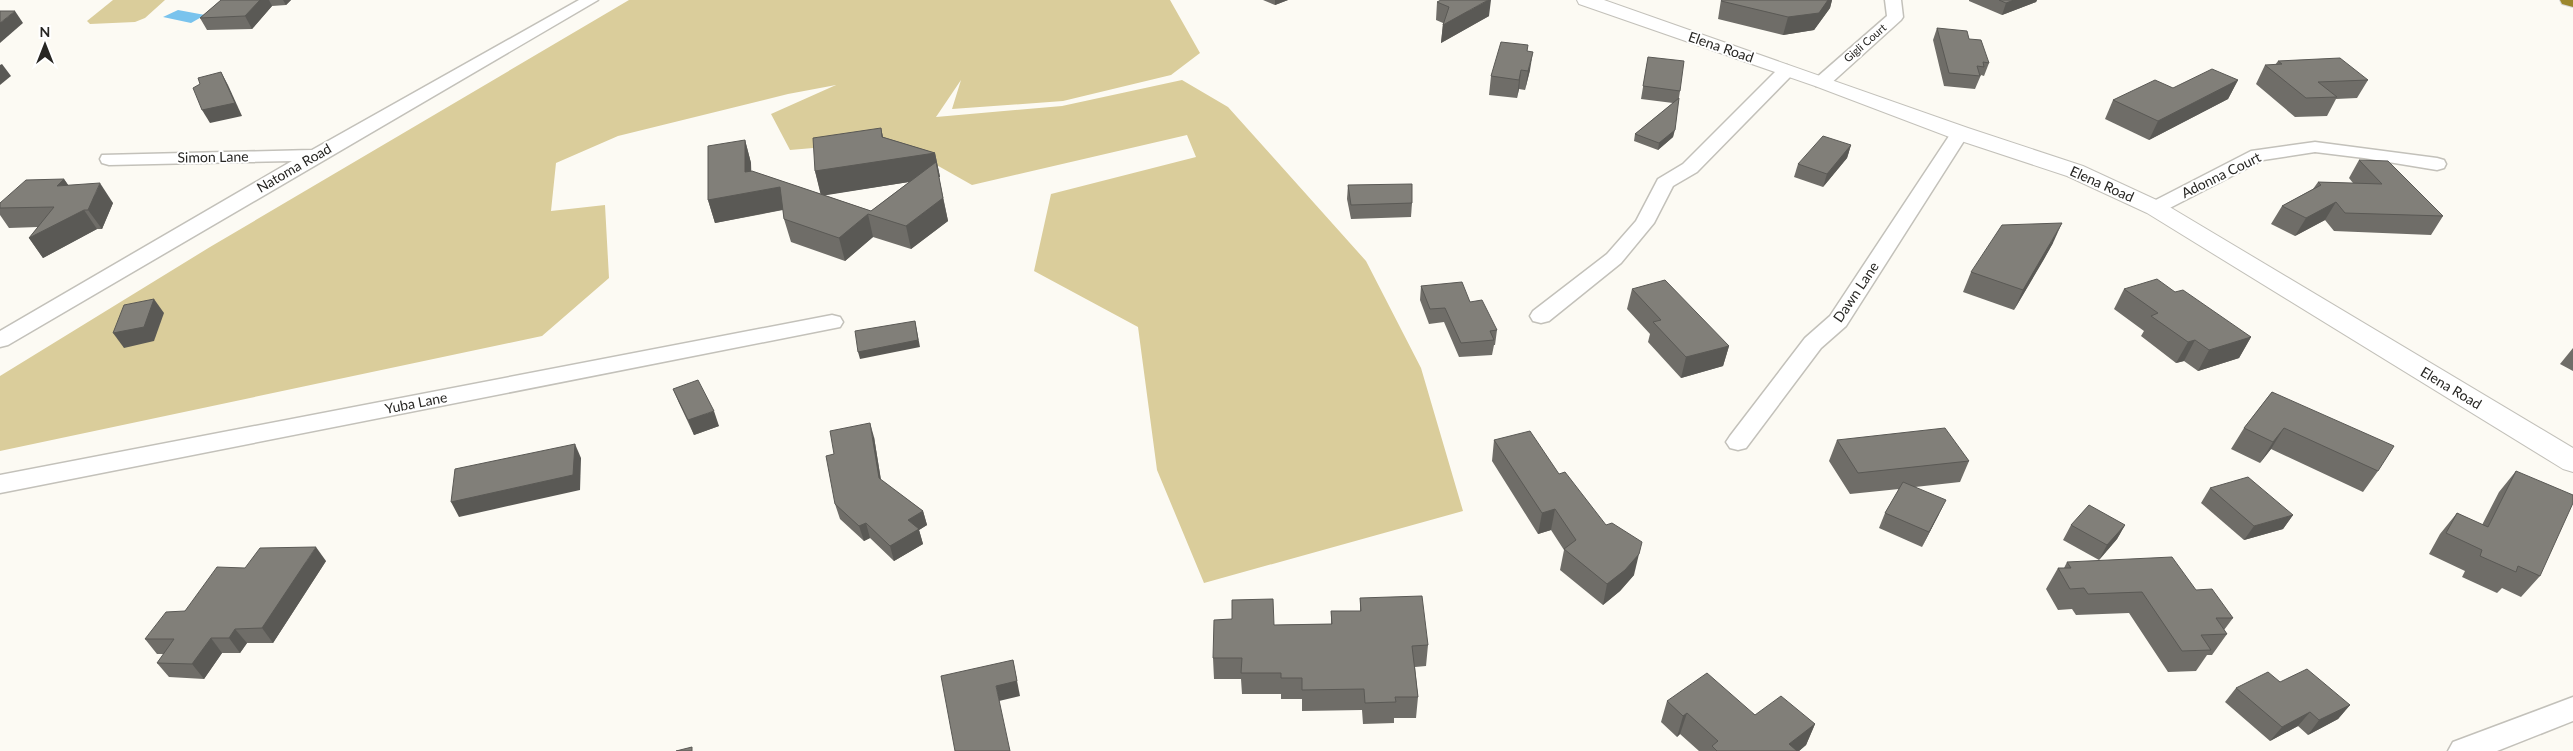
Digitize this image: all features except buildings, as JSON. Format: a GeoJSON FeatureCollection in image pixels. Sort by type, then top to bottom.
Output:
{"type":"FeatureCollection","features":[{"type":"Feature","properties":{"kind":"street","name":"Natoma Road"},"geometry":{"type":"LineString","coordinates":[[0,340],[316,155],[590,0]]}},
{"type":"Feature","properties":{"kind":"street","name":"Elena Road"},"geometry":{"type":"LineString","coordinates":[[1586,0],[1822,82],[1960,133],[2075,171],[2118,189],[2155,208],[2573,462]]}},
{"type":"Feature","properties":{"kind":"street","name":"Gigli Court"},"geometry":{"type":"LineString","coordinates":[[1822,82],[1895,17],[1893,0]]}},
{"type":"Feature","properties":{"kind":"street"},"geometry":{"type":"LineString","coordinates":[[1541,316],[1591,280],[1631,240],[1658,204],[1665,183],[1690,168],[1787,70]]}},
{"type":"Feature","properties":{"kind":"street","name":"Dawn Lane"},"geometry":{"type":"LineString","coordinates":[[1738,442],[1813,343],[1838,321],[1960,133]]}},
{"type":"Feature","properties":{"kind":"street","name":"Adonna Court"},"geometry":{"type":"LineString","coordinates":[[2155,208],[2258,154],[2315,147],[2364,152],[2437,164]]}},
{"type":"Feature","properties":{"kind":"street","name":"Simon Lane"},"geometry":{"type":"LineString","coordinates":[[109,159],[316,155]]}},
{"type":"Feature","properties":{"kind":"street","name":"Yuba Lane"},"geometry":{"type":"LineString","coordinates":[[0,484],[832,322]]}},
{"type":"Feature","properties":{"kind":"street"},"geometry":{"type":"LineString","coordinates":[[2463,751],[2573,709]]}},
{"type":"Feature","properties":{"kind":"shaded area"},"geometry":{"type":"Polygon","coordinates":[[[113,0],[165,0],[145,18],[135,22],[90,24],[87,21],[113,0]]]}},
{"type":"Feature","properties":{"kind":"shaded area"},"geometry":{"type":"Polygon","coordinates":[[[629,0],[1170,0],[1200,53],[1171,75],[1063,101],[952,109],[961,80],[936,117],[1062,106],[1182,80],[1228,107],[1366,261],[1421,368],[1463,511],[1204,583],[1157,470],[1138,327],[1034,271],[1051,194],[1196,157],[1187,135],[972,185],[894,141],[790,150],[771,114],[836,85],[788,94],[618,136],[556,163],[551,211],[605,205],[609,278],[542,336],[0,451],[0,376],[210,247],[629,0]]]}},
{"type":"Feature","properties":{"kind":"water"},"geometry":{"type":"Polygon","coordinates":[[[178,10],[205,15],[191,23],[163,17],[178,10]]]}}]}
